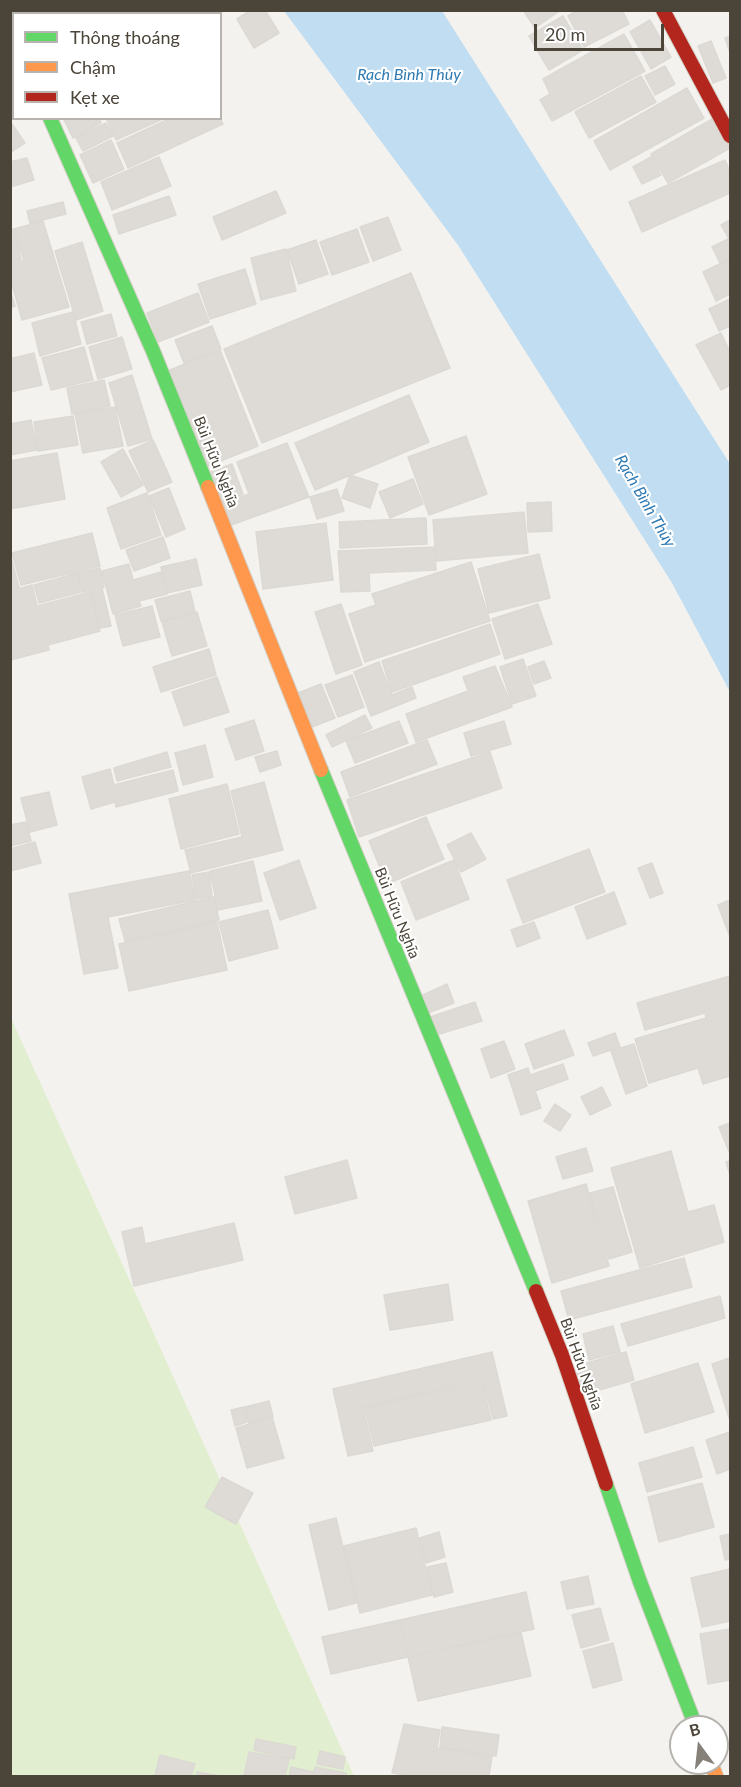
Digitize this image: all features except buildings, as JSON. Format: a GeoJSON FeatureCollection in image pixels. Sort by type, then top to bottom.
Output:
{"type":"FeatureCollection","features":[{"type":"Feature","properties":{"kind":"main road"},"geometry":{"type":"LineString","coordinates":[[663,10],[730,136]]}},
{"type":"Feature","properties":{"kind":"main road","name":"Bùi Hữu Nghĩa"},"geometry":{"type":"LineString","coordinates":[[51,120],[153,351],[368,886],[562,1355],[640,1582],[691,1715]]}},
{"type":"Feature","properties":{"kind":"green space"},"geometry":{"type":"Polygon","coordinates":[[[11,1018],[354,1776],[11,1776],[11,1018]]]}},
{"type":"Feature","properties":{"kind":"water","name":"Rạch Bình Thủy"},"geometry":{"type":"Polygon","coordinates":[[[284,11],[442,11],[730,464],[730,692],[672,583],[458,245],[284,11]]]}},
{"type":"Feature","properties":{"kind":"traffic: fast"},"geometry":{"type":"LineString","coordinates":[[10,31],[12,34]]}},
{"type":"Feature","properties":{"kind":"traffic: fast"},"geometry":{"type":"LineString","coordinates":[[51,120],[153,351],[208,487]]}},
{"type":"Feature","properties":{"kind":"traffic: fast"},"geometry":{"type":"LineString","coordinates":[[321,770],[536,1291]]}},
{"type":"Feature","properties":{"kind":"traffic: fast"},"geometry":{"type":"LineString","coordinates":[[606,1484],[640,1582],[691,1715]]}},
{"type":"Feature","properties":{"kind":"traffic: slow"},"geometry":{"type":"LineString","coordinates":[[208,487],[321,770]]}},
{"type":"Feature","properties":{"kind":"traffic: jam"},"geometry":{"type":"LineString","coordinates":[[663,10],[730,136]]}},
{"type":"Feature","properties":{"kind":"traffic: jam"},"geometry":{"type":"LineString","coordinates":[[536,1291],[562,1355],[606,1484]]}}]}
